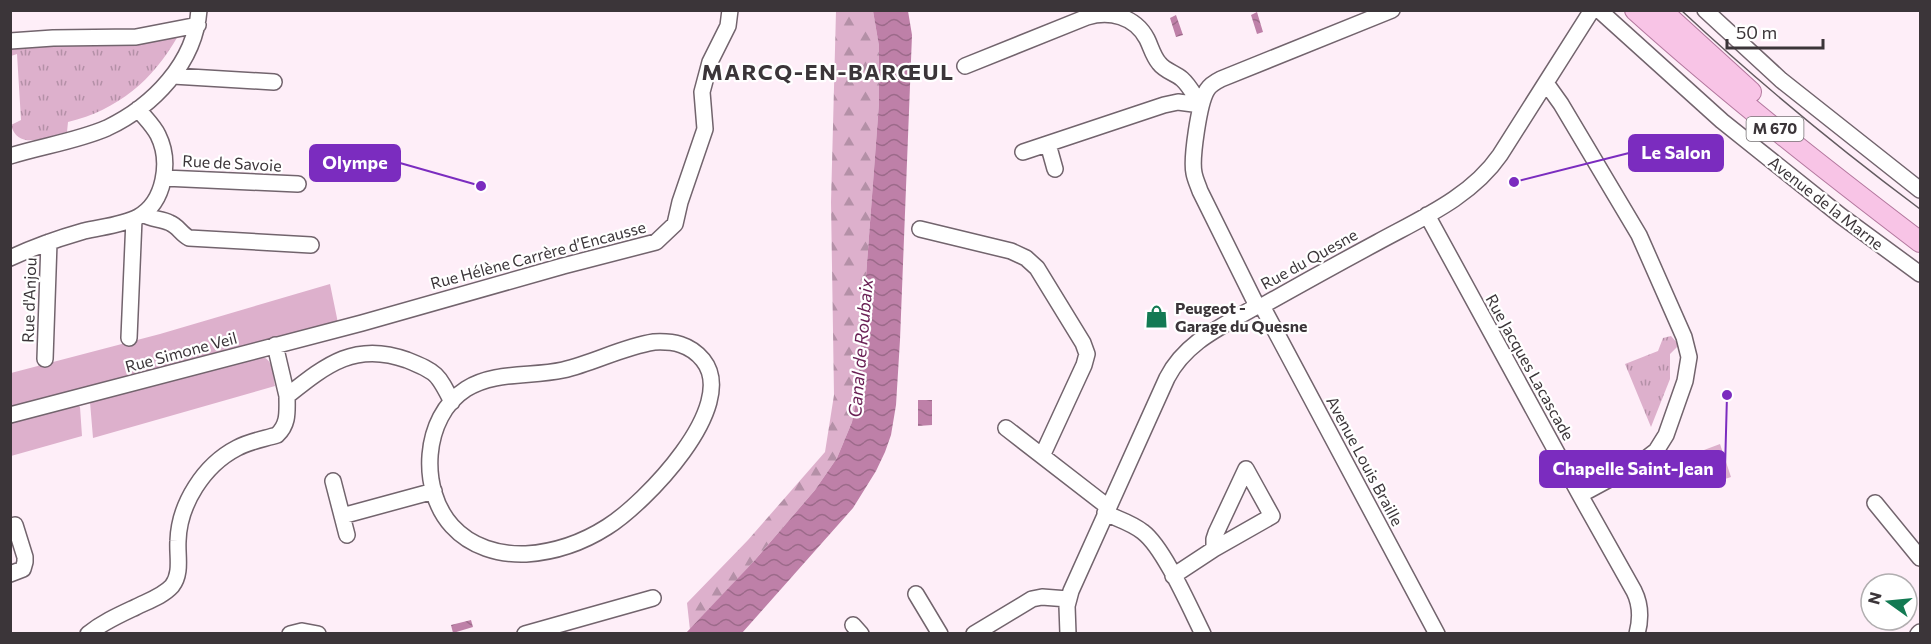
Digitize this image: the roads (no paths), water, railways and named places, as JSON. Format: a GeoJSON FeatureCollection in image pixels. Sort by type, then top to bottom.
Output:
{"type":"FeatureCollection","features":[{"type":"Feature","properties":{"kind":"main road","name":"Avenue de la Marne"},"geometry":{"type":"LineString","coordinates":[[1635,10],[1751,110],[1920,242]]}},
{"type":"Feature","properties":{"kind":"main road","name":"M 670"},"geometry":{"type":"LineString","coordinates":[[1661,10],[1779,116],[1920,226]]}},
{"type":"Feature","properties":{"kind":"street","name":"Rue Hélène Carrère d’Encausse"},"geometry":{"type":"LineString","coordinates":[[362,323],[656,242],[675,224],[680,202],[705,129],[702,92],[710,62],[728,26],[730,10]]}},
{"type":"Feature","properties":{"kind":"street"},"geometry":{"type":"LineString","coordinates":[[1202,105],[1209,86],[1221,79],[1392,10]]}},
{"type":"Feature","properties":{"kind":"street","name":"Rue du Quesne"},"geometry":{"type":"LineString","coordinates":[[1068,633],[1068,599],[1176,361],[1194,343],[1462,194],[1485,174],[1500,155],[1592,10]]}},
{"type":"Feature","properties":{"kind":"street","name":"Avenue de la Marne"},"geometry":{"type":"LineString","coordinates":[[1599,10],[1722,121],[1841,216],[1920,274]]}},
{"type":"Feature","properties":{"kind":"street"},"geometry":{"type":"LineString","coordinates":[[1705,10],[1781,80],[1920,190]]}},
{"type":"Feature","properties":{"kind":"street"},"geometry":{"type":"LineString","coordinates":[[965,66],[1087,17],[1113,14],[1127,20],[1142,32],[1157,61],[1166,70],[1183,80],[1202,105]]}},
{"type":"Feature","properties":{"kind":"street"},"geometry":{"type":"LineString","coordinates":[[10,41],[136,37],[199,18]]}},
{"type":"Feature","properties":{"kind":"street"},"geometry":{"type":"LineString","coordinates":[[10,156],[97,132],[138,109],[173,76],[191,47],[199,18]]}},
{"type":"Feature","properties":{"kind":"street"},"geometry":{"type":"LineString","coordinates":[[173,76],[274,82]]}},
{"type":"Feature","properties":{"kind":"street"},"geometry":{"type":"LineString","coordinates":[[1546,83],[1561,104],[1639,235],[1684,337],[1689,357],[1688,374],[1666,435],[1656,451],[1643,461],[1580,495]]}},
{"type":"Feature","properties":{"kind":"street"},"geometry":{"type":"LineString","coordinates":[[1023,152],[1164,105],[1178,102],[1202,105]]}},
{"type":"Feature","properties":{"kind":"street","name":"Avenue Louis Braille"},"geometry":{"type":"LineString","coordinates":[[1202,105],[1193,156],[1194,173],[1200,191],[1259,306],[1437,633]]}},
{"type":"Feature","properties":{"kind":"street"},"geometry":{"type":"LineString","coordinates":[[10,258],[50,242],[138,216],[156,200],[164,178],[164,159],[157,134],[138,109]]}},
{"type":"Feature","properties":{"kind":"street"},"geometry":{"type":"LineString","coordinates":[[1048,144],[1055,169]]}},
{"type":"Feature","properties":{"kind":"street","name":"Rue de Savoie"},"geometry":{"type":"LineString","coordinates":[[164,178],[298,184]]}},
{"type":"Feature","properties":{"kind":"street","name":"Rue Jacques Lacascade"},"geometry":{"type":"LineString","coordinates":[[1427,215],[1638,599],[1640,616],[1637,633]]}},
{"type":"Feature","properties":{"kind":"street"},"geometry":{"type":"LineString","coordinates":[[138,216],[171,223],[189,238],[311,245]]}},
{"type":"Feature","properties":{"kind":"street"},"geometry":{"type":"LineString","coordinates":[[129,338],[138,216]]}},
{"type":"Feature","properties":{"kind":"street"},"geometry":{"type":"LineString","coordinates":[[920,230],[1011,251],[1026,258],[1037,268],[1083,343],[1087,354],[1084,365],[1042,456]]}},
{"type":"Feature","properties":{"kind":"street","name":"Rue d'Anjou"},"geometry":{"type":"LineString","coordinates":[[45,359],[50,242]]}},
{"type":"Feature","properties":{"kind":"street","name":"Rue Simone Veil"},"geometry":{"type":"LineString","coordinates":[[10,415],[362,323]]}},
{"type":"Feature","properties":{"kind":"street"},"geometry":{"type":"LineString","coordinates":[[654,342],[674,342],[693,350],[705,363],[711,379],[710,397],[705,414],[686,447],[672,467],[641,500],[597,534],[573,545],[520,554],[483,548],[467,540],[446,519],[434,491],[429,464],[431,446],[437,427],[452,402],[466,389],[485,380],[565,369],[627,347],[654,342]]}},
{"type":"Feature","properties":{"kind":"street"},"geometry":{"type":"LineString","coordinates":[[88,633],[107,620],[163,594],[173,585],[178,572],[177,542],[180,525],[186,506],[198,483],[213,465],[229,453],[245,444],[277,435],[286,423],[286,396],[275,345]]}},
{"type":"Feature","properties":{"kind":"street"},"geometry":{"type":"LineString","coordinates":[[286,396],[333,362],[352,355],[382,353],[431,370],[440,379],[452,402]]}},
{"type":"Feature","properties":{"kind":"street"},"geometry":{"type":"LineString","coordinates":[[1006,428],[1107,510],[1144,533],[1155,545],[1203,633]]}},
{"type":"Feature","properties":{"kind":"street"},"geometry":{"type":"LineString","coordinates":[[1173,576],[1214,549],[1272,516],[1246,469],[1216,533],[1214,549]]}},
{"type":"Feature","properties":{"kind":"street"},"geometry":{"type":"LineString","coordinates":[[333,481],[347,535]]}},
{"type":"Feature","properties":{"kind":"street"},"geometry":{"type":"LineString","coordinates":[[342,516],[434,491]]}},
{"type":"Feature","properties":{"kind":"street"},"geometry":{"type":"LineString","coordinates":[[1875,503],[1920,558]]}},
{"type":"Feature","properties":{"kind":"street"},"geometry":{"type":"LineString","coordinates":[[10,574],[23,569],[26,562],[15,525]]}},
{"type":"Feature","properties":{"kind":"street"},"geometry":{"type":"LineString","coordinates":[[916,594],[940,633]]}},
{"type":"Feature","properties":{"kind":"street"},"geometry":{"type":"LineString","coordinates":[[974,633],[1032,599],[1042,597],[1068,599]]}},
{"type":"Feature","properties":{"kind":"street"},"geometry":{"type":"LineString","coordinates":[[525,633],[627,611],[653,598]]}},
{"type":"Feature","properties":{"kind":"street"},"geometry":{"type":"LineString","coordinates":[[290,633],[302,631],[318,633]]}},
{"type":"Feature","properties":{"kind":"water","name":"Canal de Roubaix"},"geometry":{"type":"Polygon","coordinates":[[[873,11],[908,11],[912,35],[900,340],[896,405],[891,435],[876,471],[853,508],[742,633],[686,633],[755,560],[815,490],[837,458],[852,422],[857,396],[879,103],[879,46],[873,11]]]}},
{"type":"Feature","properties":{"kind":"water"},"geometry":{"type":"Polygon","coordinates":[[[1257,12],[1263,32],[1257,34],[1251,15],[1257,12]]]}},
{"type":"Feature","properties":{"kind":"water"},"geometry":{"type":"Polygon","coordinates":[[[1176,15],[1183,35],[1176,37],[1170,18],[1176,15]]]}},
{"type":"Feature","properties":{"kind":"water"},"geometry":{"type":"Polygon","coordinates":[[[918,400],[932,400],[932,425],[918,426],[918,400]]]}},
{"type":"Feature","properties":{"kind":"water"},"geometry":{"type":"Polygon","coordinates":[[[471,620],[473,627],[453,633],[451,625],[471,620]]]}},
{"type":"Feature","properties":{"kind":"tram line"},"geometry":{"type":"LineString","coordinates":[[1681,10],[1798,113],[1920,209]]}},
{"type":"Feature","properties":{"kind":"place","name":"Le Salon"},"geometry":{"type":"Point","coordinates":[1514,182]}},
{"type":"Feature","properties":{"kind":"place","name":"Olympe"},"geometry":{"type":"Point","coordinates":[481,186]}},
{"type":"Feature","properties":{"kind":"place","name":"Peugeot - Garage du Quesne"},"geometry":{"type":"Point","coordinates":[1157,317]}},
{"type":"Feature","properties":{"kind":"place","name":"Chapelle Saint-Jean"},"geometry":{"type":"Point","coordinates":[1727,395]}},
{"type":"Feature","properties":{"kind":"district","name":"MARCQ-EN-BARŒUL"},"geometry":{"type":"Point","coordinates":[828,72]}}]}
